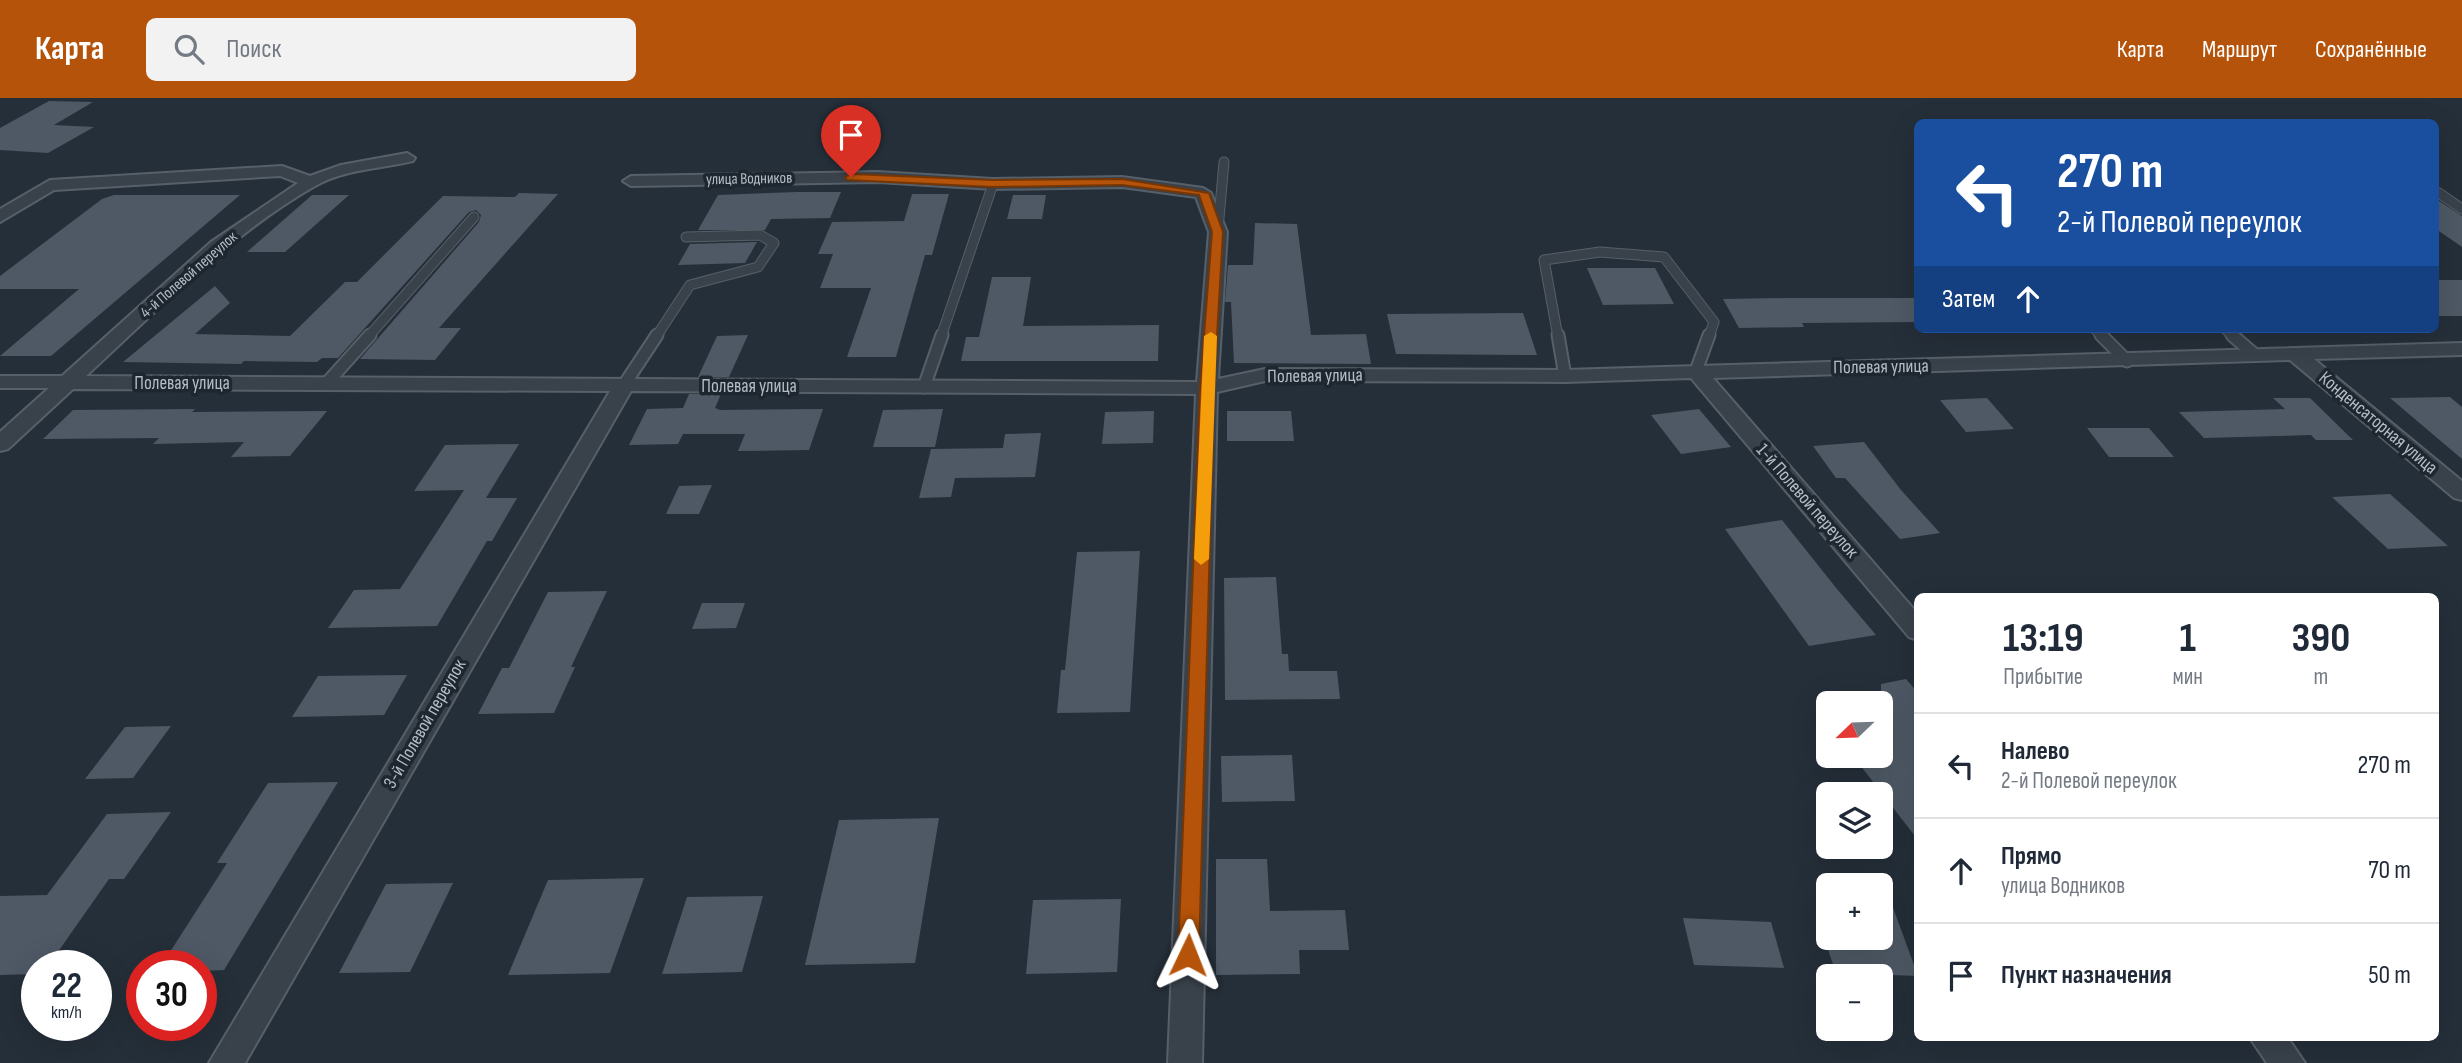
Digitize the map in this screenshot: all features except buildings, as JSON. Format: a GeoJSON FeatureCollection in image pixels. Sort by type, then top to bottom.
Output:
{"type":"FeatureCollection","features":[{"type":"Feature","properties":{"kind":"street","name":"4-й Полевой переулок"},"geometry":{"type":"LineString","coordinates":[[0,444],[218,246],[310,182],[341,170],[407,158]]}},
{"type":"Feature","properties":{"kind":"street"},"geometry":{"type":"LineString","coordinates":[[0,216],[50,185],[282,171],[310,182]]}},
{"type":"Feature","properties":{"kind":"street","name":"улица Водников"},"geometry":{"type":"LineString","coordinates":[[631,181],[878,177],[993,184],[1122,182],[1203,193],[1218,232]]}},
{"type":"Feature","properties":{"kind":"street"},"geometry":{"type":"LineString","coordinates":[[1185,1063],[1207,388],[1218,232]]}},
{"type":"Feature","properties":{"kind":"street","name":"Полевая улица"},"geometry":{"type":"LineString","coordinates":[[0,382],[1207,388],[1265,374],[1564,376],[2462,349]]}},
{"type":"Feature","properties":{"kind":"street","name":"Конденсаторная улица"},"geometry":{"type":"LineString","coordinates":[[2294,353],[2462,493]]}},
{"type":"Feature","properties":{"kind":"street","name":"1-й Полевой переулок"},"geometry":{"type":"LineString","coordinates":[[1696,371],[1914,626]]}},
{"type":"Feature","properties":{"kind":"street","name":"3-й Полевой переулок"},"geometry":{"type":"LineString","coordinates":[[226,1063],[624,385]]}},
{"type":"Feature","properties":{"kind":"street"},"geometry":{"type":"LineString","coordinates":[[2270,1041],[2288,1063]]}},
{"type":"Feature","properties":{"kind":"lane"},"geometry":{"type":"LineString","coordinates":[[1218,232],[1224,162]]}},
{"type":"Feature","properties":{"kind":"lane"},"geometry":{"type":"LineString","coordinates":[[923,387],[993,184]]}},
{"type":"Feature","properties":{"kind":"lane"},"geometry":{"type":"LineString","coordinates":[[2439,193],[2462,209]]}},
{"type":"Feature","properties":{"kind":"lane"},"geometry":{"type":"LineString","coordinates":[[326,384],[474,217]]}},
{"type":"Feature","properties":{"kind":"lane"},"geometry":{"type":"LineString","coordinates":[[624,385],[690,285],[758,267],[774,243],[760,235],[686,237]]}},
{"type":"Feature","properties":{"kind":"lane"},"geometry":{"type":"LineString","coordinates":[[1564,376],[1544,260],[1600,252],[1664,257],[1714,322],[1696,371]]}},
{"type":"Feature","properties":{"kind":"lane"},"geometry":{"type":"LineString","coordinates":[[2099,333],[2127,361]]}},
{"type":"Feature","properties":{"kind":"lane"},"geometry":{"type":"LineString","coordinates":[[2230,333],[2255,355]]}},
{"type":"Feature","properties":{"kind":"slow traffic"},"geometry":{"type":"LineString","coordinates":[[1201,559],[1211,336]]}},
{"type":"Feature","properties":{"kind":"route"},"geometry":{"type":"LineString","coordinates":[[851,177],[993,184],[1122,182],[1203,193],[1218,232],[1207,388],[1188,955]]}}]}
